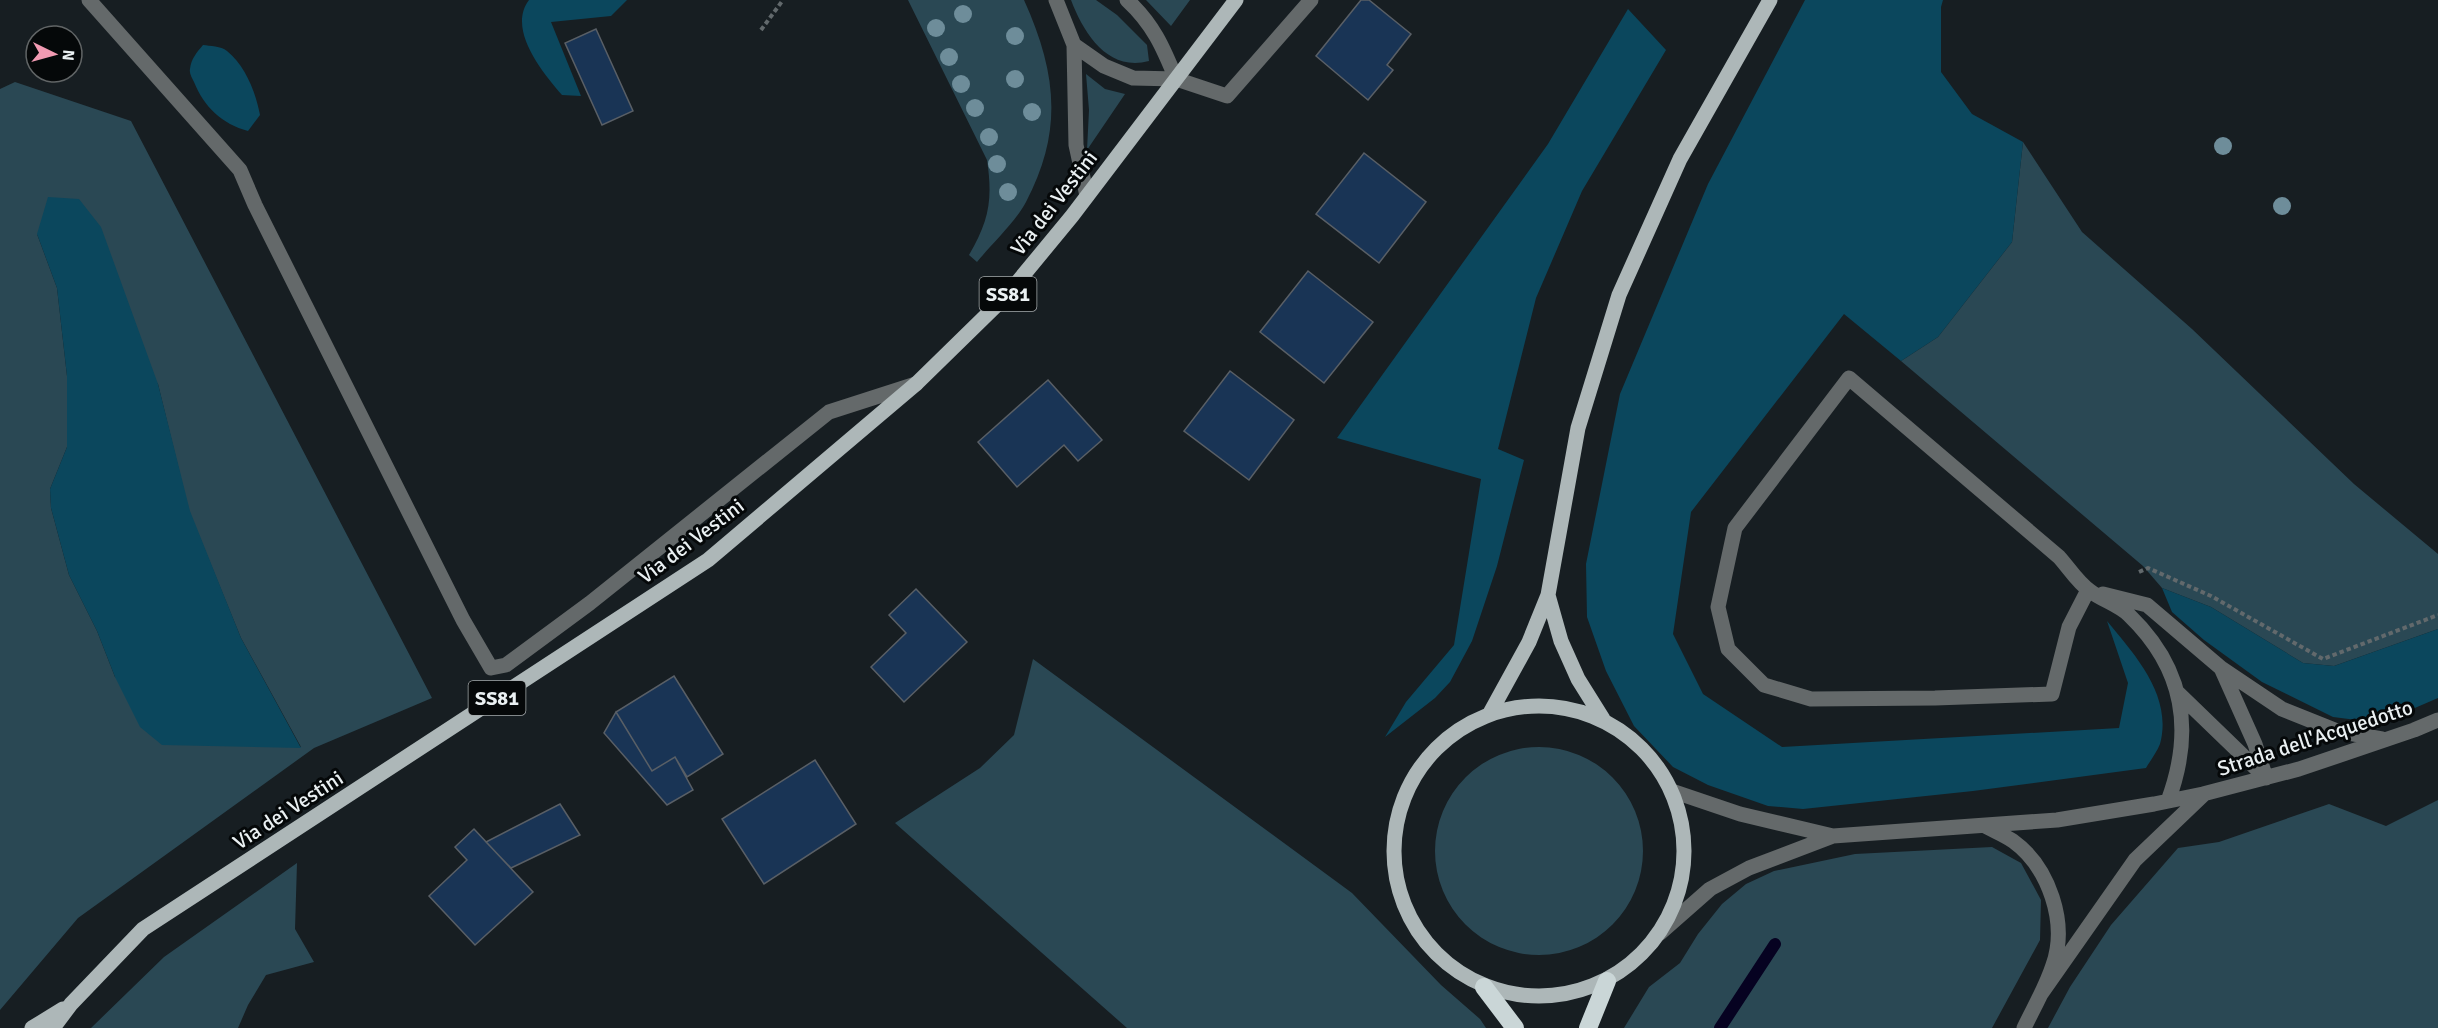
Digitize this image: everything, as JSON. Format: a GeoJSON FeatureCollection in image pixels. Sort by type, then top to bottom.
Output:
{"type":"FeatureCollection","features":[{"type":"Feature","properties":{"kind":"highway"},"geometry":{"type":"LineString","coordinates":[[1588,1028],[1607,981]]}},
{"type":"Feature","properties":{"kind":"highway"},"geometry":{"type":"LineString","coordinates":[[1484,987],[1515,1028]]}},
{"type":"Feature","properties":{"kind":"main road","name":"Via dei Vestini"},"geometry":{"type":"LineString","coordinates":[[53,1028],[71,1004],[143,930],[708,560],[917,383],[1006,296],[1087,195],[1236,0]]}},
{"type":"Feature","properties":{"kind":"main road"},"geometry":{"type":"LineString","coordinates":[[1490,713],[1529,642],[1548,595],[1578,428],[1619,295],[1680,159],[1770,0]]}},
{"type":"Feature","properties":{"kind":"main road"},"geometry":{"type":"LineString","coordinates":[[1548,595],[1569,660],[1603,719]]}},
{"type":"Feature","properties":{"kind":"main road"},"geometry":{"type":"LineString","coordinates":[[1528,705],[1566,707],[1603,719],[1631,737],[1647,753],[1672,791],[1685,839],[1680,888],[1660,933],[1637,960],[1607,981],[1567,995],[1525,997],[1484,987],[1442,960],[1410,921],[1395,873],[1396,823],[1414,776],[1447,738],[1490,713],[1528,705]]}},
{"type":"Feature","properties":{"kind":"main road","name":"Via dei Vestini"},"geometry":{"type":"LineString","coordinates":[[32,1028],[71,1004]]}},
{"type":"Feature","properties":{"kind":"street"},"geometry":{"type":"LineString","coordinates":[[89,0],[240,170],[255,205],[463,620],[491,668],[506,665],[590,603],[829,412],[917,383]]}},
{"type":"Feature","properties":{"kind":"street"},"geometry":{"type":"LineString","coordinates":[[1056,0],[1074,45],[1076,145],[1087,195]]}},
{"type":"Feature","properties":{"kind":"street"},"geometry":{"type":"LineString","coordinates":[[1127,0],[1140,11],[1159,37],[1176,79]]}},
{"type":"Feature","properties":{"kind":"street"},"geometry":{"type":"LineString","coordinates":[[1074,45],[1104,66],[1133,78],[1176,79],[1227,96],[1311,0]]}},
{"type":"Feature","properties":{"kind":"street"},"geometry":{"type":"LineString","coordinates":[[2088,590],[2069,627],[2052,693],[2040,694],[1811,699],[1764,685],[1728,648],[1718,607],[1735,528],[1849,378],[2059,557],[2088,590],[2128,614],[2159,650],[2178,693],[2183,720],[2182,748],[2177,775],[2168,801]]}},
{"type":"Feature","properties":{"kind":"street"},"geometry":{"type":"LineString","coordinates":[[2088,590],[2147,604],[2221,668],[2282,709],[2337,731],[2385,740]]}},
{"type":"Feature","properties":{"kind":"street"},"geometry":{"type":"LineString","coordinates":[[2221,668],[2255,744],[2266,778]]}},
{"type":"Feature","properties":{"kind":"street"},"geometry":{"type":"LineString","coordinates":[[2178,693],[2266,778]]}},
{"type":"Feature","properties":{"kind":"street","name":"Strada dell'Acquedotto"},"geometry":{"type":"LineString","coordinates":[[1672,791],[1740,814],[1833,836],[2057,820],[2204,794],[2299,770],[2438,720]]}},
{"type":"Feature","properties":{"kind":"street","name":"Strada dell'Acquedotto"},"geometry":{"type":"LineString","coordinates":[[2041,994],[2135,861],[2204,794]]}},
{"type":"Feature","properties":{"kind":"street","name":"Strada dell'Acquedotto"},"geometry":{"type":"LineString","coordinates":[[1985,826],[2014,842],[2038,866],[2053,896],[2058,930],[2054,963],[2024,1028]]}},
{"type":"Feature","properties":{"kind":"street","name":"Strada dell'Acquedotto"},"geometry":{"type":"LineString","coordinates":[[1660,933],[1710,889],[1749,868],[1833,836]]}},
{"type":"Feature","properties":{"kind":"path"},"geometry":{"type":"LineString","coordinates":[[761,30],[783,0]]}},
{"type":"Feature","properties":{"kind":"path"},"geometry":{"type":"LineString","coordinates":[[2088,590],[2148,568],[2211,596],[2323,659],[2438,615]]}},
{"type":"Feature","properties":{"kind":"shaded area"},"geometry":{"type":"Polygon","coordinates":[[[529,0],[627,0],[611,16],[551,22],[581,96],[562,95],[545,75],[530,50],[524,37],[522,24],[523,11],[529,0]]]}},
{"type":"Feature","properties":{"kind":"shaded area"},"geometry":{"type":"Polygon","coordinates":[[[908,0],[1024,0],[1043,51],[1049,76],[1051,125],[1038,176],[1022,209],[977,262],[969,255],[981,231],[988,209],[990,187],[987,160],[908,0]]]}},
{"type":"Feature","properties":{"kind":"shaded area"},"geometry":{"type":"Polygon","coordinates":[[[1071,0],[1096,0],[1117,15],[1147,45],[1149,61],[1134,63],[1121,61],[1110,55],[1091,37],[1071,0]]]}},
{"type":"Feature","properties":{"kind":"shaded area"},"geometry":{"type":"Polygon","coordinates":[[[1146,0],[1190,0],[1171,26],[1146,0]]]}},
{"type":"Feature","properties":{"kind":"shaded area"},"geometry":{"type":"Polygon","coordinates":[[[1805,0],[1943,0],[1941,7],[1941,72],[1972,114],[2023,142],[2012,242],[1938,337],[1901,361],[1844,314],[1691,512],[1673,634],[1703,694],[1782,747],[2119,728],[2128,683],[2107,621],[2140,662],[2149,677],[2161,709],[2163,726],[2160,744],[2146,768],[1973,791],[1803,809],[1768,806],[1708,785],[1673,767],[1634,726],[1606,671],[1587,617],[1586,564],[1620,394],[1708,184],[1805,0]]]}},
{"type":"Feature","properties":{"kind":"shaded area"},"geometry":{"type":"Polygon","coordinates":[[[1628,9],[1666,50],[1582,191],[1536,298],[1498,449],[1524,460],[1497,566],[1472,641],[1450,682],[1435,698],[1385,737],[1406,702],[1454,645],[1481,479],[1337,438],[1548,144],[1628,9]]]}},
{"type":"Feature","properties":{"kind":"shaded area"},"geometry":{"type":"Polygon","coordinates":[[[203,45],[225,49],[239,64],[249,80],[260,115],[248,131],[222,119],[209,107],[198,91],[190,71],[193,59],[203,45]]]}},
{"type":"Feature","properties":{"kind":"shaded area"},"geometry":{"type":"Polygon","coordinates":[[[1086,74],[1105,89],[1125,94],[1087,150],[1089,110],[1086,74]]]}},
{"type":"Feature","properties":{"kind":"shaded area"},"geometry":{"type":"Polygon","coordinates":[[[15,82],[131,121],[432,698],[314,748],[78,918],[0,1010],[0,89],[15,82]],[[37,234],[57,288],[67,376],[67,447],[50,489],[51,508],[69,575],[97,631],[115,677],[301,747],[241,638],[189,511],[158,384],[37,234]]]}},
{"type":"Feature","properties":{"kind":"shaded area"},"geometry":{"type":"Polygon","coordinates":[[[2023,142],[2082,232],[2192,329],[2354,484],[2438,554],[2438,629],[2334,666],[2303,663],[2211,607],[2162,588],[2143,566],[1901,361],[1938,337],[2012,242],[2023,142]]]}},
{"type":"Feature","properties":{"kind":"shaded area"},"geometry":{"type":"Polygon","coordinates":[[[48,197],[79,199],[101,227],[158,384],[190,511],[241,638],[301,748],[162,745],[140,727],[115,677],[97,631],[69,575],[51,508],[50,489],[67,447],[67,376],[57,288],[37,234],[48,197]]]}},
{"type":"Feature","properties":{"kind":"shaded area"},"geometry":{"type":"Polygon","coordinates":[[[2162,588],[2211,607],[2303,663],[2334,666],[2438,629],[2438,698],[2380,723],[2333,717],[2262,682],[2204,640],[2172,612],[2162,588]]]}},
{"type":"Feature","properties":{"kind":"shaded area"},"geometry":{"type":"Polygon","coordinates":[[[1033,659],[1352,893],[1441,985],[1480,1019],[1486,1028],[1127,1028],[895,823],[980,768],[1014,735],[1033,659]]]}},
{"type":"Feature","properties":{"kind":"shaded area"},"geometry":{"type":"Polygon","coordinates":[[[1539,747],[1559,749],[1579,755],[1605,771],[1619,785],[1635,811],[1641,831],[1643,851],[1641,871],[1635,891],[1619,917],[1605,931],[1579,947],[1559,953],[1539,955],[1519,953],[1499,947],[1473,931],[1459,917],[1443,891],[1437,871],[1435,851],[1437,831],[1443,811],[1459,785],[1473,771],[1499,755],[1519,749],[1539,747]]]}},
{"type":"Feature","properties":{"kind":"shaded area"},"geometry":{"type":"Polygon","coordinates":[[[2438,800],[2438,1028],[2048,1028],[2070,987],[2111,925],[2178,848],[2219,842],[2329,804],[2386,826],[2438,800]]]}},
{"type":"Feature","properties":{"kind":"shaded area"},"geometry":{"type":"Polygon","coordinates":[[[1992,847],[2021,863],[2041,900],[2040,940],[1992,1028],[1624,1028],[1649,987],[1680,963],[1698,934],[1722,904],[1746,884],[1774,871],[1855,854],[1992,847]]]}},
{"type":"Feature","properties":{"kind":"shaded area"},"geometry":{"type":"Polygon","coordinates":[[[297,863],[295,929],[314,962],[266,975],[248,1005],[238,1028],[91,1028],[164,957],[297,863]]]}},
{"type":"Feature","properties":{"kind":"building"},"geometry":{"type":"Polygon","coordinates":[[[1361,0],[1369,0],[1411,34],[1387,65],[1393,70],[1368,100],[1316,56],[1361,0]]]}},
{"type":"Feature","properties":{"kind":"building"},"geometry":{"type":"Polygon","coordinates":[[[596,29],[633,111],[602,125],[565,43],[596,29]]]}},
{"type":"Feature","properties":{"kind":"building"},"geometry":{"type":"Polygon","coordinates":[[[1364,153],[1426,202],[1379,263],[1316,214],[1364,153]]]}},
{"type":"Feature","properties":{"kind":"building"},"geometry":{"type":"Polygon","coordinates":[[[1308,271],[1373,322],[1324,383],[1260,332],[1308,271]]]}},
{"type":"Feature","properties":{"kind":"building"},"geometry":{"type":"Polygon","coordinates":[[[1230,371],[1294,420],[1249,480],[1184,431],[1230,371]]]}},
{"type":"Feature","properties":{"kind":"building"},"geometry":{"type":"Polygon","coordinates":[[[1048,380],[1102,440],[1078,461],[1064,445],[1017,487],[978,442],[1048,380]]]}},
{"type":"Feature","properties":{"kind":"building"},"geometry":{"type":"Polygon","coordinates":[[[916,589],[967,642],[904,702],[871,667],[906,633],[889,615],[916,589]]]}},
{"type":"Feature","properties":{"kind":"building"},"geometry":{"type":"Polygon","coordinates":[[[674,676],[723,754],[687,777],[675,757],[652,771],[616,712],[674,676]]]}},
{"type":"Feature","properties":{"kind":"building"},"geometry":{"type":"Polygon","coordinates":[[[616,712],[652,771],[675,757],[693,790],[667,805],[604,733],[616,712]]]}},
{"type":"Feature","properties":{"kind":"building"},"geometry":{"type":"Polygon","coordinates":[[[815,760],[856,824],[764,884],[722,819],[815,760]]]}},
{"type":"Feature","properties":{"kind":"building"},"geometry":{"type":"Polygon","coordinates":[[[560,804],[580,835],[511,868],[486,842],[560,804]]]}},
{"type":"Feature","properties":{"kind":"building"},"geometry":{"type":"Polygon","coordinates":[[[474,829],[533,892],[475,945],[429,896],[467,860],[455,847],[474,829]]]}},
{"type":"Feature","properties":{"kind":"waterway"},"geometry":{"type":"LineString","coordinates":[[1720,1028],[1775,944]]}}]}
